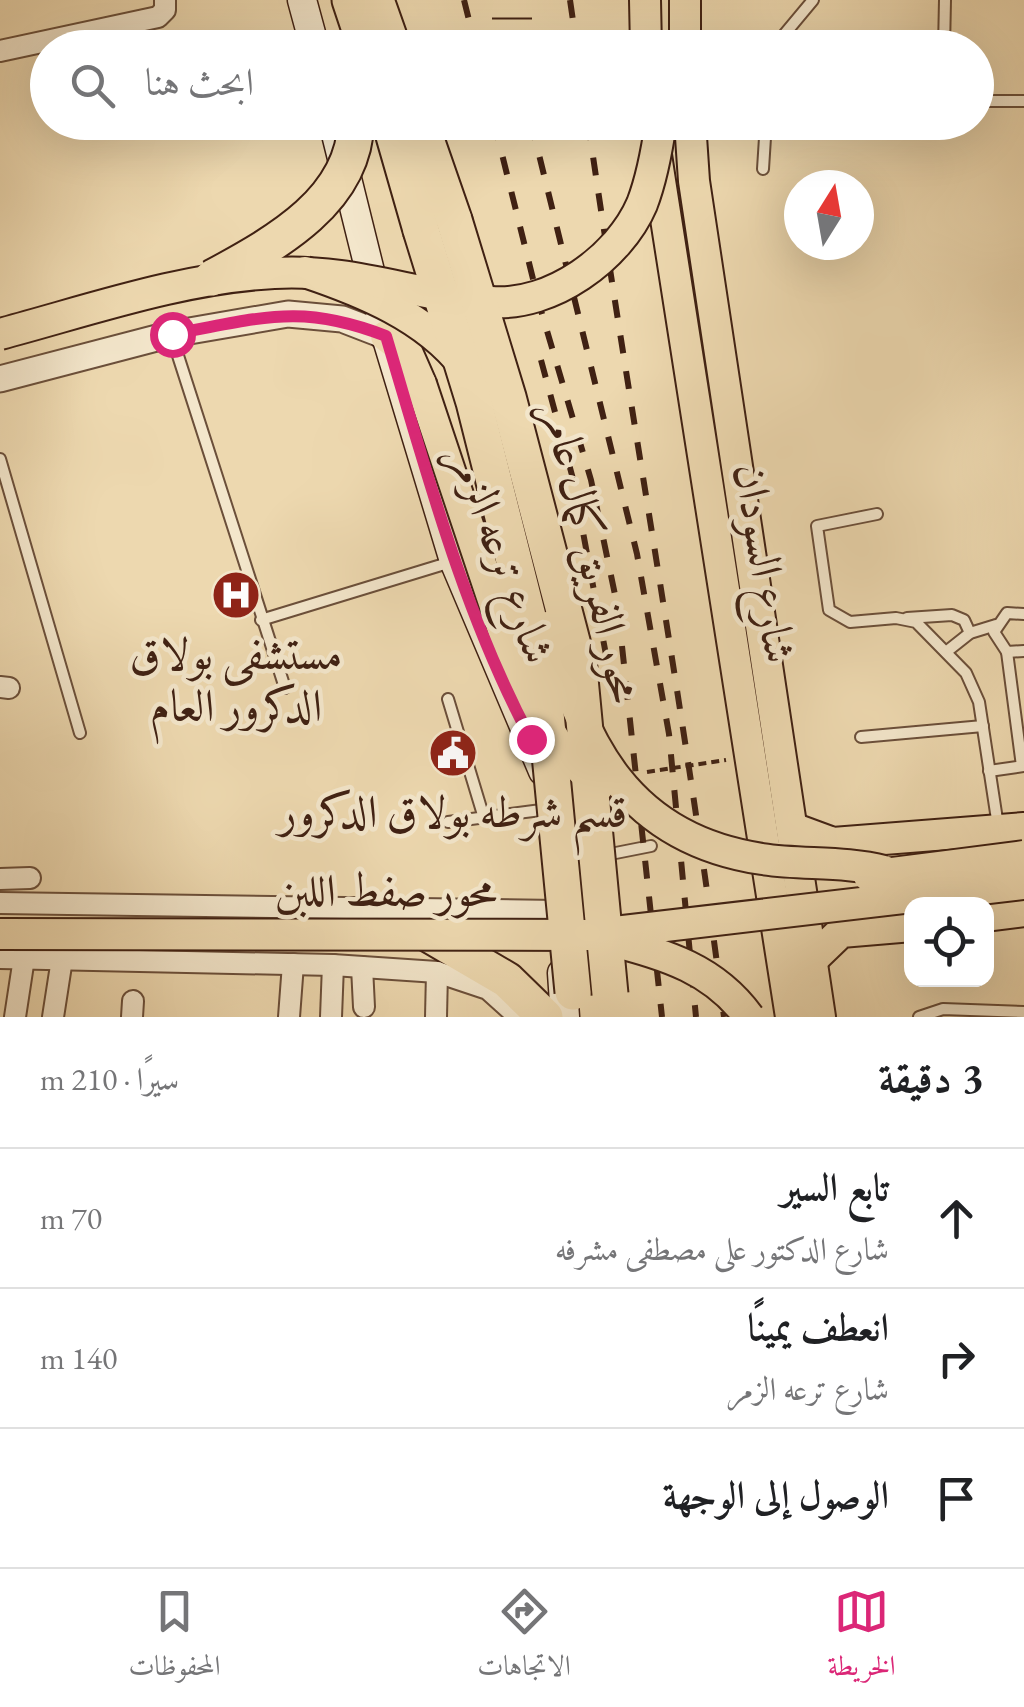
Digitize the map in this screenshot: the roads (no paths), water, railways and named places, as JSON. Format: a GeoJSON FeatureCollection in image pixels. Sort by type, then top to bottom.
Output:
{"type":"FeatureCollection","features":[{"type":"Feature","properties":{"kind":"highway"},"geometry":{"type":"LineString","coordinates":[[330,0],[339,30]]}},
{"type":"Feature","properties":{"kind":"highway"},"geometry":{"type":"LineString","coordinates":[[350,0],[360,30]]}},
{"type":"Feature","properties":{"kind":"highway"},"geometry":{"type":"LineString","coordinates":[[376,0],[387,30]]}},
{"type":"Feature","properties":{"kind":"highway"},"geometry":{"type":"LineString","coordinates":[[492,0],[532,0]]}},
{"type":"Feature","properties":{"kind":"highway"},"geometry":{"type":"LineString","coordinates":[[212,278],[300,223],[333,190],[345,170],[352,140]]}},
{"type":"Feature","properties":{"kind":"highway","name":"محور الفريق كمال عامر"},"geometry":{"type":"LineString","coordinates":[[395,140],[474,402],[542,672],[576,1017]]}},
{"type":"Feature","properties":{"kind":"highway","name":"محور الفريق كمال عامر"},"geometry":{"type":"LineString","coordinates":[[426,140],[508,397],[573,641],[584,700],[611,1017]]}},
{"type":"Feature","properties":{"kind":"highway"},"geometry":{"type":"LineString","coordinates":[[430,935],[522,991],[545,1017]]}},
{"type":"Feature","properties":{"kind":"main road"},"geometry":{"type":"LineString","coordinates":[[302,0],[310,30]]}},
{"type":"Feature","properties":{"kind":"main road"},"geometry":{"type":"LineString","coordinates":[[646,0],[646,30]]}},
{"type":"Feature","properties":{"kind":"main road"},"geometry":{"type":"LineString","coordinates":[[667,0],[667,30]]}},
{"type":"Feature","properties":{"kind":"main road"},"geometry":{"type":"LineString","coordinates":[[685,0],[685,30]]}},
{"type":"Feature","properties":{"kind":"main road","name":"شارع ترعه الزمر"},"geometry":{"type":"LineString","coordinates":[[337,140],[386,336],[454,561],[495,666],[540,759],[549,809],[565,1017]]}},
{"type":"Feature","properties":{"kind":"main road","name":"شارع السودان"},"geometry":{"type":"LineString","coordinates":[[654,140],[791,1017]]}},
{"type":"Feature","properties":{"kind":"main road"},"geometry":{"type":"LineString","coordinates":[[0,334],[212,278],[305,272],[374,279],[491,302],[514,302],[558,287],[598,262],[629,227],[648,185],[657,140]]}},
{"type":"Feature","properties":{"kind":"main road","name":"شارع السودان"},"geometry":{"type":"LineString","coordinates":[[691,140],[694,181],[795,829],[820,1017]]}},
{"type":"Feature","properties":{"kind":"main road"},"geometry":{"type":"LineString","coordinates":[[660,184],[694,181]]}},
{"type":"Feature","properties":{"kind":"main road"},"geometry":{"type":"LineString","coordinates":[[305,272],[364,293],[401,314],[456,355],[477,382],[504,448],[572,703],[599,758],[627,792],[668,825],[737,854],[884,871]]}},
{"type":"Feature","properties":{"kind":"main road"},"geometry":{"type":"LineString","coordinates":[[386,336],[407,352],[421,384],[520,681],[558,745],[597,786],[674,845],[734,867],[819,881],[1024,856]]}},
{"type":"Feature","properties":{"kind":"main road"},"geometry":{"type":"LineString","coordinates":[[795,829],[833,843],[1011,829]]}},
{"type":"Feature","properties":{"kind":"main road"},"geometry":{"type":"LineString","coordinates":[[921,897],[915,875],[924,836]]}},
{"type":"Feature","properties":{"kind":"main road","name":"محور صفط اللبن"},"geometry":{"type":"LineString","coordinates":[[0,934],[589,934],[771,910],[1024,884]]}},
{"type":"Feature","properties":{"kind":"main road"},"geometry":{"type":"LineString","coordinates":[[994,915],[1024,911]]}},
{"type":"Feature","properties":{"kind":"main road"},"geometry":{"type":"LineString","coordinates":[[814,958],[842,932],[904,927]]}},
{"type":"Feature","properties":{"kind":"main road"},"geometry":{"type":"LineString","coordinates":[[589,934],[677,958],[713,978],[749,1017]]}},
{"type":"Feature","properties":{"kind":"street"},"geometry":{"type":"LineString","coordinates":[[98,30],[158,17],[165,10],[165,0]]}},
{"type":"Feature","properties":{"kind":"street"},"geometry":{"type":"LineString","coordinates":[[0,51],[30,45]]}},
{"type":"Feature","properties":{"kind":"street"},"geometry":{"type":"LineString","coordinates":[[0,379],[172,334],[288,314],[318,314],[386,336]]}},
{"type":"Feature","properties":{"kind":"street"},"geometry":{"type":"LineString","coordinates":[[0,879],[30,878]]}},
{"type":"Feature","properties":{"kind":"street"},"geometry":{"type":"LineString","coordinates":[[0,903],[557,912]]}},
{"type":"Feature","properties":{"kind":"street"},"geometry":{"type":"LineString","coordinates":[[0,958],[333,965],[437,972],[488,989],[519,1017]]}},
{"type":"Feature","properties":{"kind":"street"},"geometry":{"type":"LineString","coordinates":[[15,1017],[24,958]]}},
{"type":"Feature","properties":{"kind":"street"},"geometry":{"type":"LineString","coordinates":[[53,1017],[62,959]]}},
{"type":"Feature","properties":{"kind":"street"},"geometry":{"type":"LineString","coordinates":[[289,1016],[293,964]]}},
{"type":"Feature","properties":{"kind":"street"},"geometry":{"type":"LineString","coordinates":[[331,1017],[333,965]]}},
{"type":"Feature","properties":{"kind":"street"},"geometry":{"type":"LineString","coordinates":[[362,967],[364,1007]]}},
{"type":"Feature","properties":{"kind":"street"},"geometry":{"type":"LineString","coordinates":[[436,1017],[437,972]]}},
{"type":"Feature","properties":{"kind":"lane"},"geometry":{"type":"LineString","coordinates":[[788,30],[813,0]]}},
{"type":"Feature","properties":{"kind":"lane"},"geometry":{"type":"LineString","coordinates":[[944,30],[945,0]]}},
{"type":"Feature","properties":{"kind":"lane"},"geometry":{"type":"LineString","coordinates":[[994,101],[1024,100]]}},
{"type":"Feature","properties":{"kind":"lane"},"geometry":{"type":"LineString","coordinates":[[763,169],[765,140]]}},
{"type":"Feature","properties":{"kind":"lane"},"geometry":{"type":"LineString","coordinates":[[172,334],[285,688]]}},
{"type":"Feature","properties":{"kind":"lane"},"geometry":{"type":"LineString","coordinates":[[0,458],[80,733]]}},
{"type":"Feature","properties":{"kind":"lane"},"geometry":{"type":"LineString","coordinates":[[877,514],[818,524],[829,610],[850,622],[952,614],[964,620],[970,633]]}},
{"type":"Feature","properties":{"kind":"lane"},"geometry":{"type":"LineString","coordinates":[[261,620],[454,561]]}},
{"type":"Feature","properties":{"kind":"lane"},"geometry":{"type":"LineString","coordinates":[[946,652],[970,633],[996,625],[1007,614],[1024,614]]}},
{"type":"Feature","properties":{"kind":"lane"},"geometry":{"type":"LineString","coordinates":[[906,618],[946,652],[973,683],[989,771],[1011,829]]}},
{"type":"Feature","properties":{"kind":"lane"},"geometry":{"type":"LineString","coordinates":[[989,771],[1023,766],[1007,652],[996,640],[996,625]]}},
{"type":"Feature","properties":{"kind":"lane"},"geometry":{"type":"LineString","coordinates":[[1007,652],[1024,653]]}},
{"type":"Feature","properties":{"kind":"lane"},"geometry":{"type":"LineString","coordinates":[[448,699],[484,818]]}},
{"type":"Feature","properties":{"kind":"lane"},"geometry":{"type":"LineString","coordinates":[[861,737],[983,726]]}},
{"type":"Feature","properties":{"kind":"lane"},"geometry":{"type":"LineString","coordinates":[[448,822],[549,809]]}},
{"type":"Feature","properties":{"kind":"lane"},"geometry":{"type":"LineString","coordinates":[[554,865],[651,846]]}},
{"type":"Feature","properties":{"kind":"lane"},"geometry":{"type":"LineString","coordinates":[[919,1017],[942,1009],[1024,1012]]}},
{"type":"Feature","properties":{"kind":"railway"},"geometry":{"type":"LineString","coordinates":[[464,0],[472,30]]}},
{"type":"Feature","properties":{"kind":"railway"},"geometry":{"type":"LineString","coordinates":[[501,0],[508,30]]}},
{"type":"Feature","properties":{"kind":"railway"},"geometry":{"type":"LineString","coordinates":[[570,0],[574,30]]}},
{"type":"Feature","properties":{"kind":"railway"},"geometry":{"type":"LineString","coordinates":[[498,140],[540,307],[591,480],[618,609],[662,1017]]}},
{"type":"Feature","properties":{"kind":"railway"},"geometry":{"type":"LineString","coordinates":[[535,140],[637,554],[669,734],[696,1017]]}},
{"type":"Feature","properties":{"kind":"railway"},"geometry":{"type":"LineString","coordinates":[[591,140],[693,793],[724,1017]]}},
{"type":"Feature","properties":{"kind":"railway"},"geometry":{"type":"LineString","coordinates":[[541,360],[573,479],[613,692]]}},
{"type":"Feature","properties":{"kind":"place","name":"مستشفى بولاق الدكرور العام"},"geometry":{"type":"Point","coordinates":[236,595]}},
{"type":"Feature","properties":{"kind":"place","name":"قسم شرطه بولاق الدكرور"},"geometry":{"type":"Point","coordinates":[453,753]}}]}
